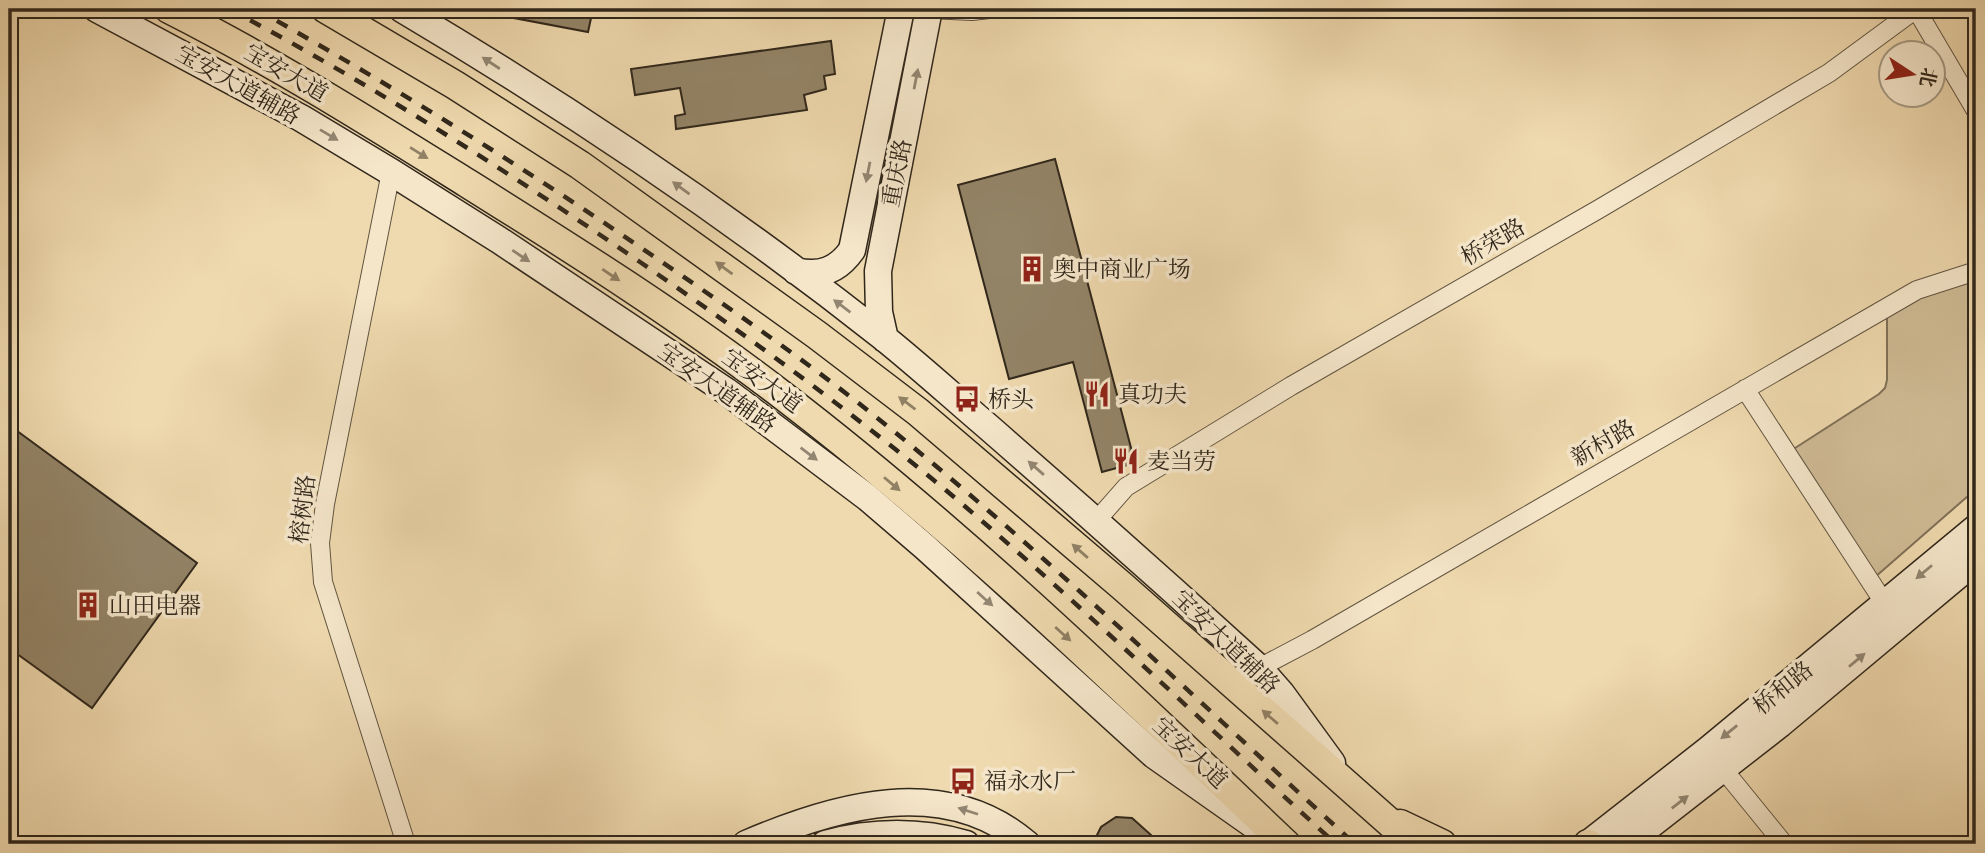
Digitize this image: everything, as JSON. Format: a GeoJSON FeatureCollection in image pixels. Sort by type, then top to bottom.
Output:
{"type":"FeatureCollection","features":[{"type":"Feature","properties":{"kind":"main road","name":"宝安大道辅路"},"geometry":{"type":"LineString","coordinates":[[97,9],[301,118],[391,172],[499,240],[726,391],[867,498],[1154,755],[1284,844]]}},
{"type":"Feature","properties":{"kind":"main road","name":"宝安大道"},"geometry":{"type":"LineString","coordinates":[[169,9],[219,34],[353,112],[542,229],[781,394],[966,546],[1087,656],[1284,844]]}},
{"type":"Feature","properties":{"kind":"main road"},"geometry":{"type":"LineString","coordinates":[[326,9],[455,85],[580,164],[817,335],[918,412],[1414,844]]}},
{"type":"Feature","properties":{"kind":"main road","name":"宝安大道辅路"},"geometry":{"type":"LineString","coordinates":[[402,9],[474,51],[664,176],[885,339],[1097,520],[1259,668],[1358,794]]}},
{"type":"Feature","properties":{"kind":"main road","name":"重庆路"},"geometry":{"type":"LineString","coordinates":[[796,271],[808,274],[832,270],[852,250],[901,9]]}},
{"type":"Feature","properties":{"kind":"main road","name":"重庆路"},"geometry":{"type":"LineString","coordinates":[[885,339],[879,312],[878,271],[929,9]]}},
{"type":"Feature","properties":{"kind":"main road"},"geometry":{"type":"LineString","coordinates":[[877,126],[905,131]]}},
{"type":"Feature","properties":{"kind":"main road","name":"桥和路"},"geometry":{"type":"LineString","coordinates":[[1588,844],[1718,741],[1976,528]]}},
{"type":"Feature","properties":{"kind":"main road","name":"桥和路"},"geometry":{"type":"LineString","coordinates":[[1626,844],[1780,724],[1976,560]]}},
{"type":"Feature","properties":{"kind":"main road"},"geometry":{"type":"LineString","coordinates":[[746,844],[852,809],[917,801],[944,804],[984,817],[1027,844]]}},
{"type":"Feature","properties":{"kind":"main road"},"geometry":{"type":"LineString","coordinates":[[1382,816],[1442,844]]}},
{"type":"Feature","properties":{"kind":"main road"},"geometry":{"type":"LineString","coordinates":[[825,844],[881,833],[931,835],[965,844]]}},
{"type":"Feature","properties":{"kind":"street"},"geometry":{"type":"LineString","coordinates":[[929,9],[989,9]]}},
{"type":"Feature","properties":{"kind":"street"},"geometry":{"type":"LineString","coordinates":[[1916,9],[1976,111]]}},
{"type":"Feature","properties":{"kind":"street","name":"桥荣路"},"geometry":{"type":"LineString","coordinates":[[1097,520],[1126,487],[1291,386],[1829,73],[1916,9]]}},
{"type":"Feature","properties":{"kind":"street","name":"榕树路"},"geometry":{"type":"LineString","coordinates":[[391,172],[325,504],[320,543],[323,582],[406,844]]}},
{"type":"Feature","properties":{"kind":"street","name":"新村路"},"geometry":{"type":"LineString","coordinates":[[1259,668],[1917,289],[1976,271]]}},
{"type":"Feature","properties":{"kind":"street"},"geometry":{"type":"LineString","coordinates":[[1745,390],[1885,604]]}},
{"type":"Feature","properties":{"kind":"street"},"geometry":{"type":"LineString","coordinates":[[1723,769],[1784,844]]}},
{"type":"Feature","properties":{"kind":"shaded area"},"geometry":{"type":"Polygon","coordinates":[[[1976,276],[1976,489],[1874,578],[1792,450],[1885,388],[1887,317],[1919,294],[1976,276]]]}},
{"type":"Feature","properties":{"kind":"building"},"geometry":{"type":"Polygon","coordinates":[[[498,9],[593,9],[588,32],[498,15],[498,9]]]}},
{"type":"Feature","properties":{"kind":"building"},"geometry":{"type":"Polygon","coordinates":[[[831,41],[835,74],[824,76],[826,89],[804,95],[807,110],[676,129],[675,116],[685,114],[680,88],[635,95],[631,69],[831,41]]]}},
{"type":"Feature","properties":{"kind":"building","name":"奥中商业广场"},"geometry":{"type":"Polygon","coordinates":[[[1055,159],[1135,463],[1102,472],[1073,362],[1009,379],[958,185],[1055,159]]]}},
{"type":"Feature","properties":{"kind":"building","name":"山田电器"},"geometry":{"type":"Polygon","coordinates":[[[9,425],[197,563],[92,708],[9,648],[9,425]]]}},
{"type":"Feature","properties":{"kind":"building"},"geometry":{"type":"Polygon","coordinates":[[[1116,817],[1132,818],[1161,844],[1096,844],[1101,827],[1116,817]]]}},
{"type":"Feature","properties":{"kind":"railway"},"geometry":{"type":"LineString","coordinates":[[229,9],[334,67],[489,162],[679,289],[831,399],[993,530],[1336,844]]}},
{"type":"Feature","properties":{"kind":"railway"},"geometry":{"type":"LineString","coordinates":[[256,9],[468,135],[624,236],[792,353],[925,457],[1050,565],[1355,844]]}},
{"type":"Feature","properties":{"kind":"place","name":"奥中商业广场"},"geometry":{"type":"Point","coordinates":[1032,269]}},
{"type":"Feature","properties":{"kind":"place","name":"真功夫"},"geometry":{"type":"Point","coordinates":[1097,394]}},
{"type":"Feature","properties":{"kind":"place","name":"桥头"},"geometry":{"type":"Point","coordinates":[967,399]}},
{"type":"Feature","properties":{"kind":"place","name":"麦当劳"},"geometry":{"type":"Point","coordinates":[1126,461]}},
{"type":"Feature","properties":{"kind":"place","name":"山田电器"},"geometry":{"type":"Point","coordinates":[88,605]}},
{"type":"Feature","properties":{"kind":"place","name":"福永水厂"},"geometry":{"type":"Point","coordinates":[963,781]}}]}
